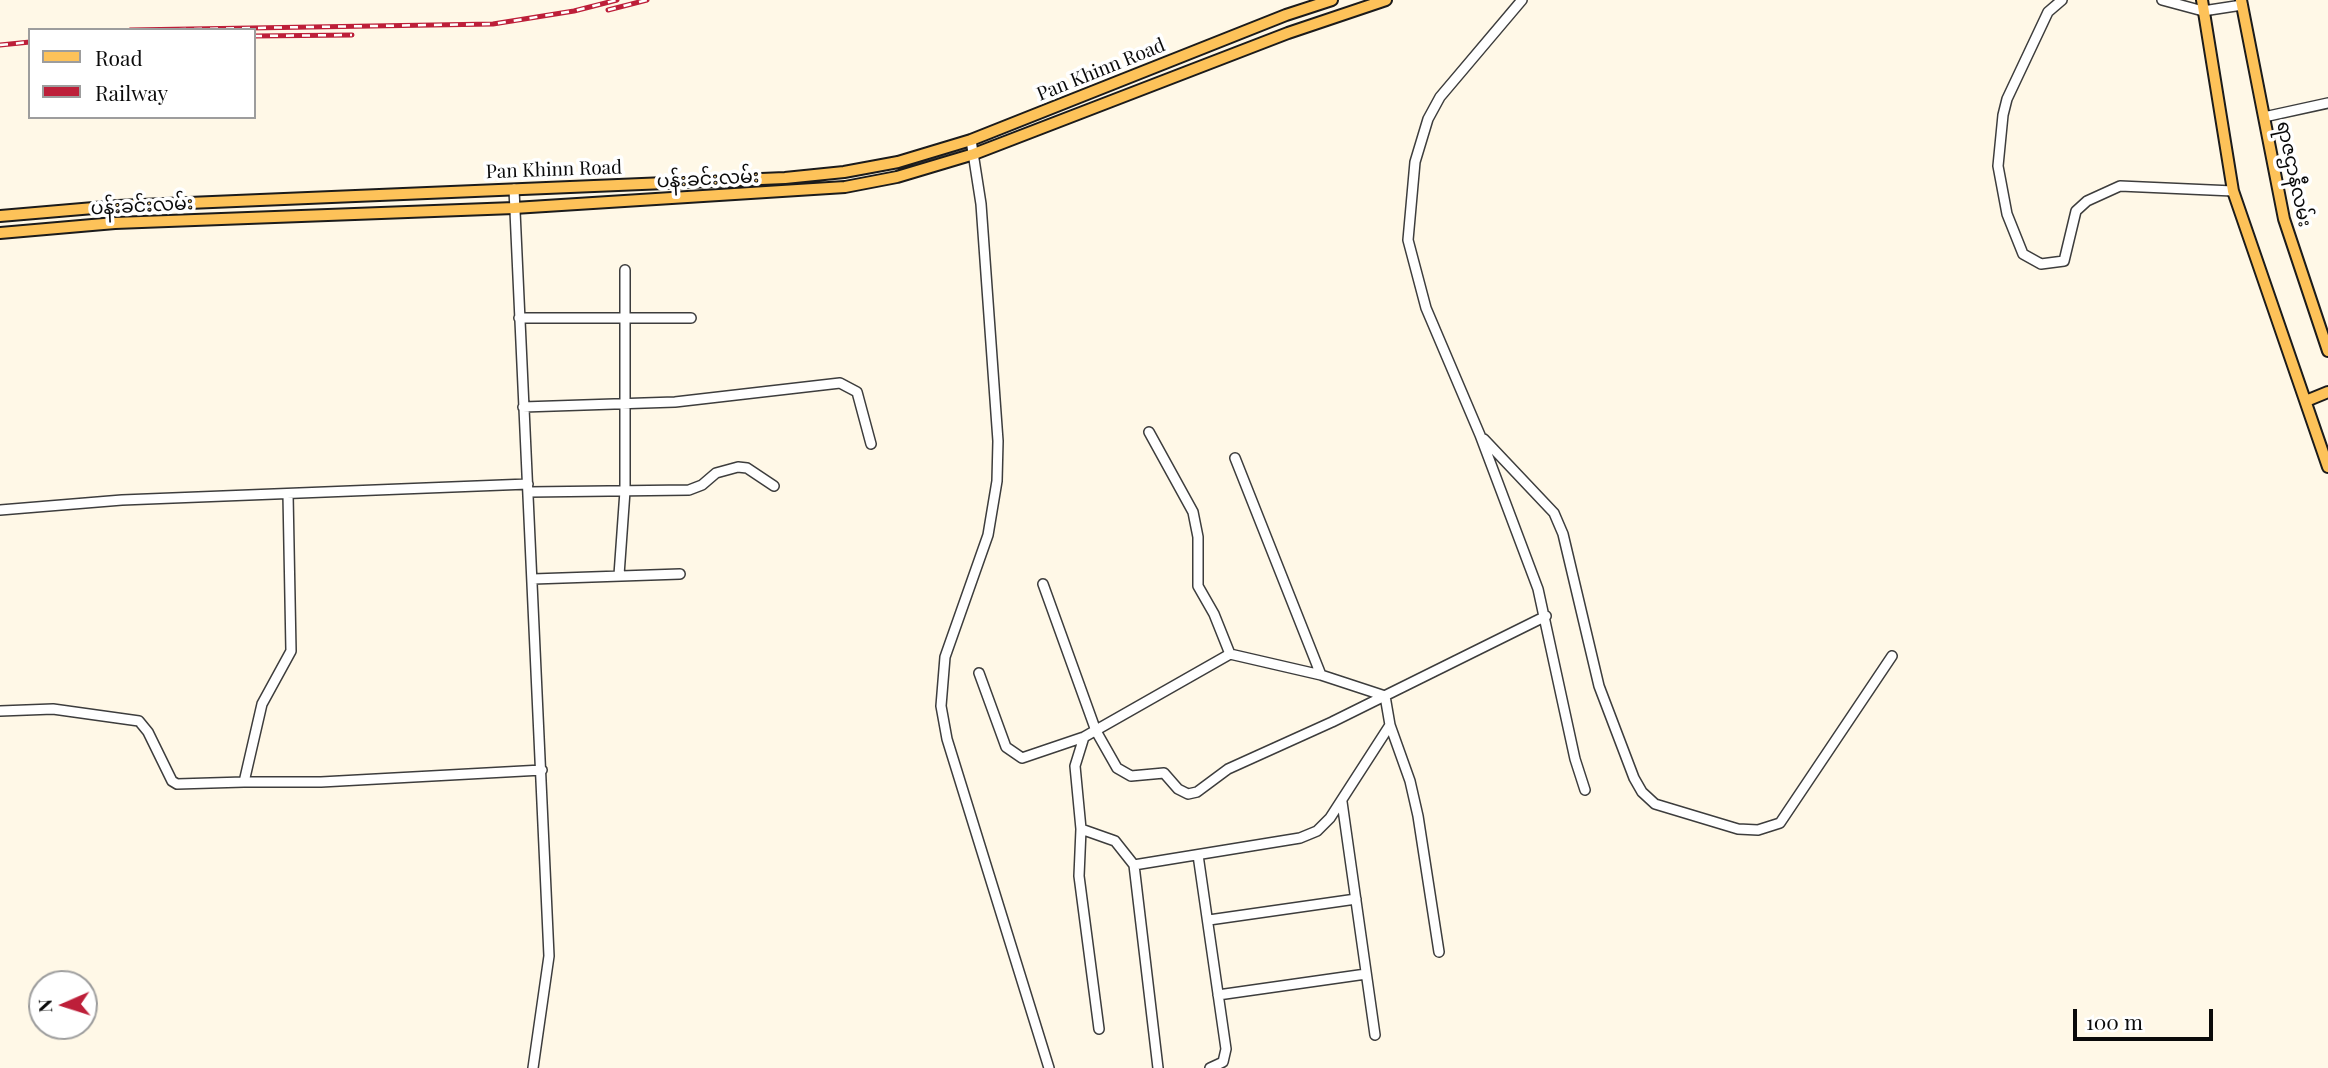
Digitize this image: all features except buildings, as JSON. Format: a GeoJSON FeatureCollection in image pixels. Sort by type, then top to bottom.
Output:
{"type":"FeatureCollection","features":[{"type":"Feature","properties":{"kind":"main road","name":"Pan Khinn Road"},"geometry":{"type":"LineString","coordinates":[[0,216],[131,206],[785,178],[844,172],[898,162],[971,140],[1286,15],[1332,0]]}},
{"type":"Feature","properties":{"kind":"main road","name":"ပန်းခင်းလမ်း"},"geometry":{"type":"LineString","coordinates":[[0,233],[115,223],[514,208],[845,187],[897,177],[974,154],[1288,33],[1386,0]]}},
{"type":"Feature","properties":{"kind":"main road","name":"ရာဇဌာနီလမ်း"},"geometry":{"type":"LineString","coordinates":[[2241,2],[2284,219],[2328,351]]}},
{"type":"Feature","properties":{"kind":"main road"},"geometry":{"type":"LineString","coordinates":[[2203,5],[2233,191],[2328,467]]}},
{"type":"Feature","properties":{"kind":"main road"},"geometry":{"type":"LineString","coordinates":[[2305,401],[2328,392]]}},
{"type":"Feature","properties":{"kind":"street"},"geometry":{"type":"LineString","coordinates":[[1522,0],[1440,97],[1428,119],[1418,143],[1408,240],[1413,269],[1426,308],[1480,435],[1546,616],[1575,759],[1586,790]]}},
{"type":"Feature","properties":{"kind":"street"},"geometry":{"type":"LineString","coordinates":[[2062,0],[2048,12],[2007,99],[2003,115],[1998,166],[2007,214],[2023,254],[2031,261],[2041,264],[2064,261],[2076,211],[2087,201],[2120,186],[2233,191]]}},
{"type":"Feature","properties":{"kind":"street"},"geometry":{"type":"LineString","coordinates":[[2162,0],[2203,5],[2241,2]]}},
{"type":"Feature","properties":{"kind":"street"},"geometry":{"type":"LineString","coordinates":[[2264,117],[2328,103]]}},
{"type":"Feature","properties":{"kind":"street"},"geometry":{"type":"LineString","coordinates":[[971,140],[981,204],[993,364],[997,481],[988,535],[945,657],[940,706],[947,739],[1049,1068]]}},
{"type":"Feature","properties":{"kind":"street"},"geometry":{"type":"LineString","coordinates":[[514,189],[549,956],[533,1068]]}},
{"type":"Feature","properties":{"kind":"street"},"geometry":{"type":"LineString","coordinates":[[620,575],[625,491],[625,270]]}},
{"type":"Feature","properties":{"kind":"street"},"geometry":{"type":"LineString","coordinates":[[519,318],[691,318]]}},
{"type":"Feature","properties":{"kind":"street"},"geometry":{"type":"LineString","coordinates":[[523,407],[626,405],[840,383],[857,392],[871,444]]}},
{"type":"Feature","properties":{"kind":"street"},"geometry":{"type":"LineString","coordinates":[[1149,432],[1193,512],[1198,537],[1198,586],[1214,614],[1230,654]]}},
{"type":"Feature","properties":{"kind":"street"},"geometry":{"type":"LineString","coordinates":[[1480,435],[1554,513],[1563,534],[1599,686],[1634,778],[1642,792],[1655,804],[1738,829],[1758,831],[1780,823],[1892,656]]}},
{"type":"Feature","properties":{"kind":"street"},"geometry":{"type":"LineString","coordinates":[[1235,458],[1321,675]]}},
{"type":"Feature","properties":{"kind":"street"},"geometry":{"type":"LineString","coordinates":[[0,510],[122,500],[288,494],[529,488],[689,490],[702,485],[716,473],[738,467],[747,468],[774,486]]}},
{"type":"Feature","properties":{"kind":"street"},"geometry":{"type":"LineString","coordinates":[[244,782],[262,704],[291,651],[288,494]]}},
{"type":"Feature","properties":{"kind":"street"},"geometry":{"type":"LineString","coordinates":[[533,579],[680,574]]}},
{"type":"Feature","properties":{"kind":"street"},"geometry":{"type":"LineString","coordinates":[[1043,584],[1096,731],[1124,774],[1164,772],[1178,789],[1191,794],[1228,769],[1385,696],[1546,616]]}},
{"type":"Feature","properties":{"kind":"street"},"geometry":{"type":"LineString","coordinates":[[979,673],[1006,747],[1022,758],[1096,731],[1230,654],[1321,675],[1385,696]]}},
{"type":"Feature","properties":{"kind":"street"},"geometry":{"type":"LineString","coordinates":[[1385,696],[1390,725],[1410,782],[1418,816],[1439,952]]}},
{"type":"Feature","properties":{"kind":"street"},"geometry":{"type":"LineString","coordinates":[[0,711],[53,709],[139,721],[148,732],[172,781],[177,784],[321,782],[542,770]]}},
{"type":"Feature","properties":{"kind":"street"},"geometry":{"type":"LineString","coordinates":[[1134,865],[1300,838],[1317,831],[1342,802],[1390,725]]}},
{"type":"Feature","properties":{"kind":"street"},"geometry":{"type":"LineString","coordinates":[[1084,737],[1075,766],[1081,830],[1079,876],[1098,1029]]}},
{"type":"Feature","properties":{"kind":"street"},"geometry":{"type":"LineString","coordinates":[[1342,802],[1375,1035]]}},
{"type":"Feature","properties":{"kind":"street"},"geometry":{"type":"LineString","coordinates":[[1081,830],[1115,841],[1134,865],[1158,1068]]}},
{"type":"Feature","properties":{"kind":"street"},"geometry":{"type":"LineString","coordinates":[[1198,855],[1226,1049],[1223,1062],[1210,1068]]}},
{"type":"Feature","properties":{"kind":"street"},"geometry":{"type":"LineString","coordinates":[[1209,920],[1356,899]]}},
{"type":"Feature","properties":{"kind":"street"},"geometry":{"type":"LineString","coordinates":[[1218,995],[1366,974]]}},
{"type":"Feature","properties":{"kind":"railway"},"geometry":{"type":"LineString","coordinates":[[251,28],[493,24],[574,11],[617,0]]}},
{"type":"Feature","properties":{"kind":"railway"},"geometry":{"type":"LineString","coordinates":[[608,10],[647,0]]}},
{"type":"Feature","properties":{"kind":"railway"},"geometry":{"type":"LineString","coordinates":[[256,36],[352,35]]}},
{"type":"Feature","properties":{"kind":"railway"},"geometry":{"type":"LineString","coordinates":[[0,45],[28,42]]}}]}
